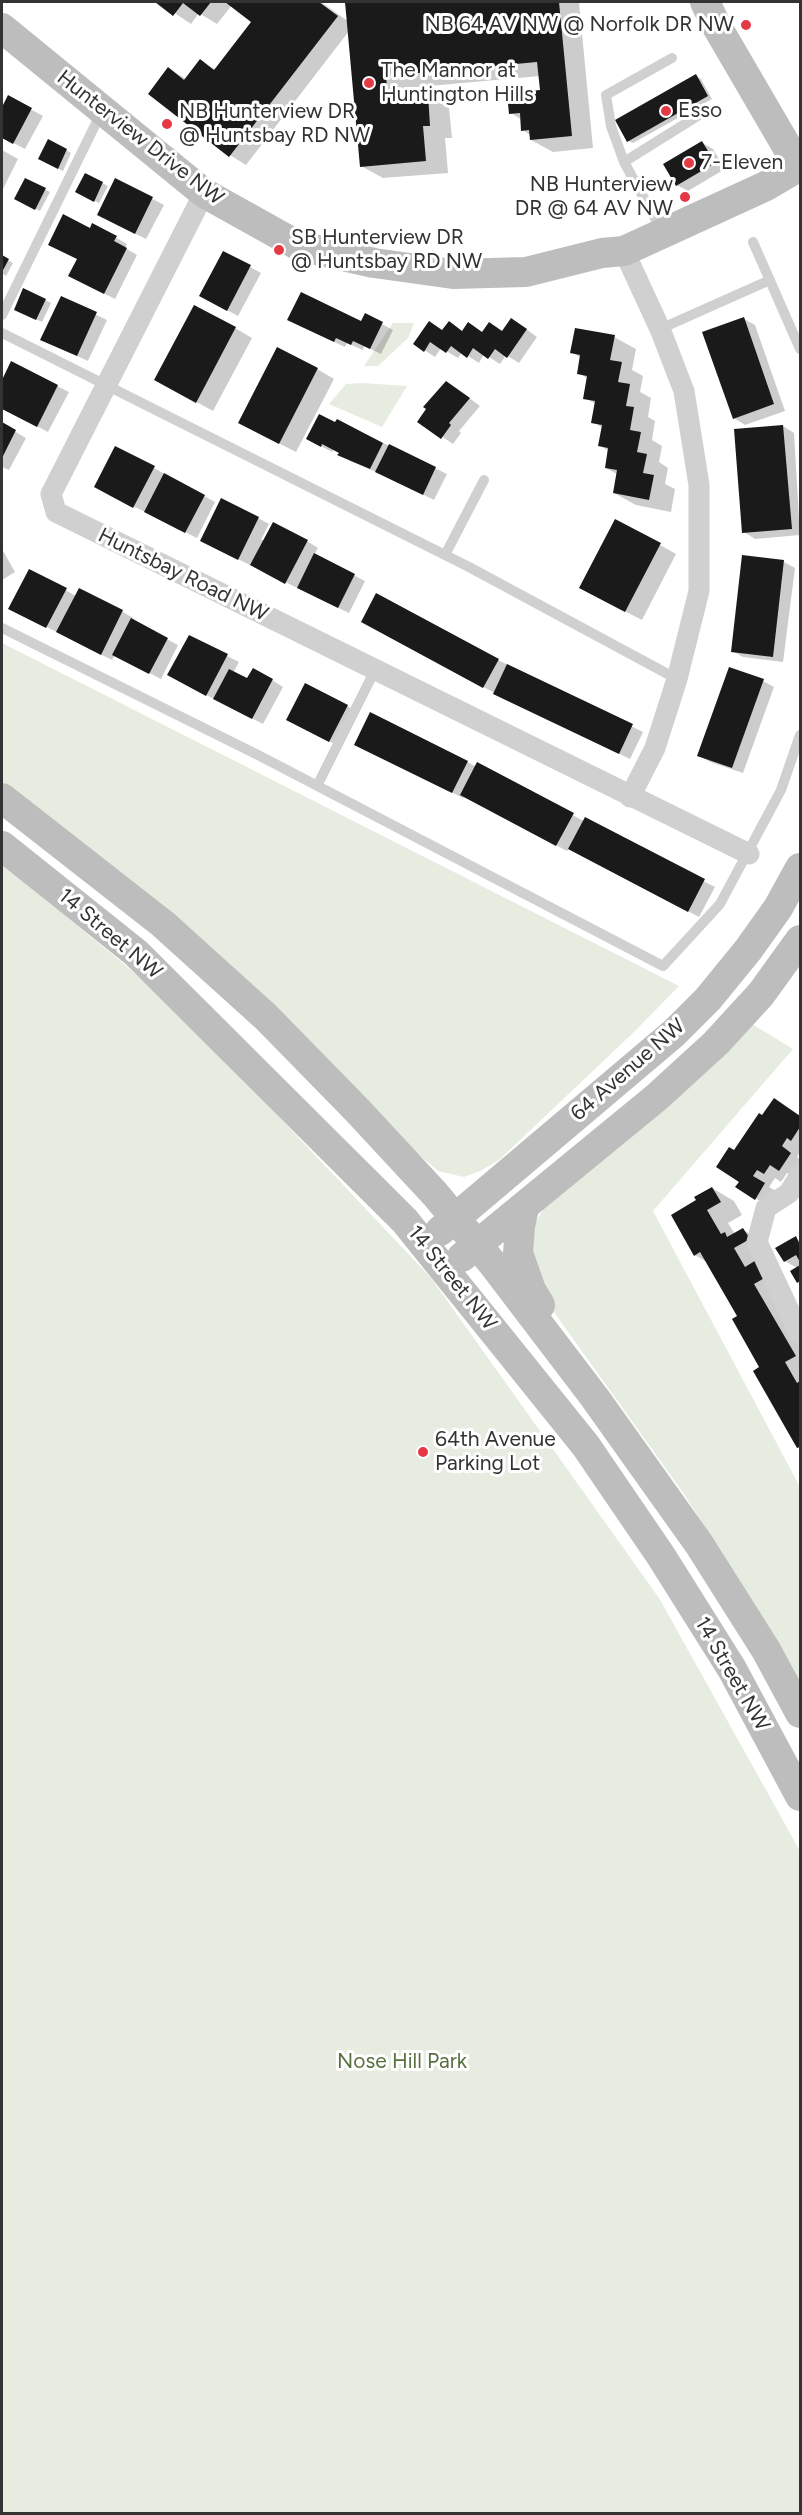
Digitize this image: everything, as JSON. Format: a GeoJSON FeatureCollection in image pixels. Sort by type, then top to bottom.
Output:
{"type":"FeatureCollection","features":[{"type":"Feature","properties":{"kind":"main road"},"geometry":{"type":"LineString","coordinates":[[705,2],[716,25],[800,167]]}},
{"type":"Feature","properties":{"kind":"main road","name":"Hunterview Drive NW"},"geometry":{"type":"LineString","coordinates":[[2,28],[204,193],[299,246],[374,263],[453,274],[526,272],[602,253],[624,251],[662,231],[766,186],[800,167]]}},
{"type":"Feature","properties":{"kind":"main road","name":"14 Street NW"},"geometry":{"type":"LineString","coordinates":[[2,798],[163,924],[266,1017],[418,1175],[478,1245],[596,1398],[699,1544],[766,1650],[801,1713]]}},
{"type":"Feature","properties":{"kind":"main road","name":"14 Street NW"},"geometry":{"type":"LineString","coordinates":[[2,846],[136,953],[392,1206],[424,1244],[586,1446],[661,1556],[732,1669],[801,1796]]}},
{"type":"Feature","properties":{"kind":"main road","name":"64 Avenue NW"},"geometry":{"type":"LineString","coordinates":[[424,1244],[666,1040],[708,999],[748,950],[778,908],[801,868]]}},
{"type":"Feature","properties":{"kind":"main road","name":"64 Avenue NW"},"geometry":{"type":"LineString","coordinates":[[446,1271],[657,1097],[716,1043],[761,994],[801,940]]}},
{"type":"Feature","properties":{"kind":"main road"},"geometry":{"type":"LineString","coordinates":[[418,1175],[433,1184],[455,1189],[470,1186],[487,1179],[540,1146]]}},
{"type":"Feature","properties":{"kind":"main road"},"geometry":{"type":"LineString","coordinates":[[524,1208],[518,1253],[531,1290],[591,1380],[596,1398]]}},
{"type":"Feature","properties":{"kind":"street","name":"Huntsbay Road NW"},"geometry":{"type":"LineString","coordinates":[[204,193],[51,494],[56,512],[749,854]]}},
{"type":"Feature","properties":{"kind":"street"},"geometry":{"type":"LineString","coordinates":[[624,251],[660,329],[684,391],[699,485],[699,591],[677,679],[656,748],[630,796]]}},
{"type":"Feature","properties":{"kind":"street"},"geometry":{"type":"LineString","coordinates":[[801,1175],[795,1196],[766,1208],[757,1242],[801,1334]]}},
{"type":"Feature","properties":{"kind":"lane"},"geometry":{"type":"LineString","coordinates":[[662,231],[624,162],[611,126],[606,95],[672,58]]}},
{"type":"Feature","properties":{"kind":"lane"},"geometry":{"type":"LineString","coordinates":[[2,315],[102,111]]}},
{"type":"Feature","properties":{"kind":"lane"},"geometry":{"type":"LineString","coordinates":[[624,162],[704,112]]}},
{"type":"Feature","properties":{"kind":"lane"},"geometry":{"type":"LineString","coordinates":[[753,242],[801,349]]}},
{"type":"Feature","properties":{"kind":"lane"},"geometry":{"type":"LineString","coordinates":[[660,329],[771,280]]}},
{"type":"Feature","properties":{"kind":"lane"},"geometry":{"type":"LineString","coordinates":[[2,333],[445,555],[677,679]]}},
{"type":"Feature","properties":{"kind":"lane"},"geometry":{"type":"LineString","coordinates":[[445,555],[484,480]]}},
{"type":"Feature","properties":{"kind":"lane"},"geometry":{"type":"LineString","coordinates":[[2,628],[317,786],[663,966],[720,904],[749,854],[781,790],[801,735]]}},
{"type":"Feature","properties":{"kind":"lane"},"geometry":{"type":"LineString","coordinates":[[317,786],[375,670]]}},
{"type":"Feature","properties":{"kind":"green space"},"geometry":{"type":"Polygon","coordinates":[[[393,323],[414,323],[408,338],[378,366],[364,366],[393,323]]]}},
{"type":"Feature","properties":{"kind":"green space"},"geometry":{"type":"Polygon","coordinates":[[[346,384],[407,386],[382,427],[329,404],[346,384]]]}},
{"type":"Feature","properties":{"kind":"green space"},"geometry":{"type":"Polygon","coordinates":[[[2,643],[679,986],[499,1160],[464,1177],[438,1171],[171,915],[2,781],[2,643]]]}},
{"type":"Feature","properties":{"kind":"green space","name":"Nose Hill Park"},"geometry":{"type":"Polygon","coordinates":[[[2,864],[125,965],[198,1031],[431,1278],[659,1598],[800,1851],[800,2513],[2,2513],[2,864]]]}},
{"type":"Feature","properties":{"kind":"green space"},"geometry":{"type":"Polygon","coordinates":[[[752,1024],[793,1049],[653,1211],[800,1487],[800,1684],[750,1598],[684,1494],[546,1301],[526,1239],[544,1208],[752,1024]]]}},
{"type":"Feature","properties":{"kind":"building"},"geometry":{"type":"Polygon","coordinates":[[[155,2],[211,2],[200,16],[183,3],[173,16],[155,2]]]}},
{"type":"Feature","properties":{"kind":"building"},"geometry":{"type":"Polygon","coordinates":[[[225,2],[319,2],[338,16],[229,157],[148,94],[168,67],[184,80],[200,59],[214,70],[251,22],[225,2]]]}},
{"type":"Feature","properties":{"kind":"building","name":"The Mannor at Huntington Hills"},"geometry":{"type":"Polygon","coordinates":[[[345,2],[559,2],[572,136],[530,140],[529,130],[521,131],[520,113],[509,114],[507,93],[540,90],[537,62],[386,76],[388,98],[428,94],[430,126],[423,126],[426,161],[360,167],[345,2]]]}},
{"type":"Feature","properties":{"kind":"building"},"geometry":{"type":"Polygon","coordinates":[[[696,74],[708,96],[627,142],[615,120],[696,74]]]}},
{"type":"Feature","properties":{"kind":"building"},"geometry":{"type":"Polygon","coordinates":[[[8,95],[32,108],[13,144],[2,138],[2,107],[8,95]]]}},
{"type":"Feature","properties":{"kind":"building"},"geometry":{"type":"Polygon","coordinates":[[[48,139],[67,149],[58,169],[38,159],[48,139]]]}},
{"type":"Feature","properties":{"kind":"building","name":"7-Eleven"},"geometry":{"type":"Polygon","coordinates":[[[702,141],[715,163],[676,186],[663,164],[702,141]]]}},
{"type":"Feature","properties":{"kind":"building"},"geometry":{"type":"Polygon","coordinates":[[[85,173],[103,182],[94,202],[75,192],[85,173]]]}},
{"type":"Feature","properties":{"kind":"building"},"geometry":{"type":"Polygon","coordinates":[[[25,178],[46,188],[35,210],[14,199],[25,178]]]}},
{"type":"Feature","properties":{"kind":"building"},"geometry":{"type":"Polygon","coordinates":[[[115,178],[153,197],[135,234],[97,215],[115,178]]]}},
{"type":"Feature","properties":{"kind":"building"},"geometry":{"type":"Polygon","coordinates":[[[63,214],[90,228],[92,223],[117,236],[114,241],[127,248],[104,294],[68,276],[77,259],[48,245],[63,214]]]}},
{"type":"Feature","properties":{"kind":"building"},"geometry":{"type":"Polygon","coordinates":[[[223,251],[251,265],[227,311],[199,296],[223,251]]]}},
{"type":"Feature","properties":{"kind":"building"},"geometry":{"type":"Polygon","coordinates":[[[2,255],[9,259],[2,272],[2,255]]]}},
{"type":"Feature","properties":{"kind":"building"},"geometry":{"type":"Polygon","coordinates":[[[23,288],[46,299],[36,320],[14,310],[23,288]]]}},
{"type":"Feature","properties":{"kind":"building"},"geometry":{"type":"Polygon","coordinates":[[[301,292],[361,321],[365,313],[383,322],[370,349],[353,341],[351,345],[336,338],[334,342],[287,320],[301,292]]]}},
{"type":"Feature","properties":{"kind":"building"},"geometry":{"type":"Polygon","coordinates":[[[61,296],[97,312],[77,356],[40,340],[61,296]]]}},
{"type":"Feature","properties":{"kind":"building"},"geometry":{"type":"Polygon","coordinates":[[[194,305],[236,327],[196,403],[154,380],[194,305]]]}},
{"type":"Feature","properties":{"kind":"building"},"geometry":{"type":"Polygon","coordinates":[[[744,317],[774,404],[733,419],[702,332],[744,317]]]}},
{"type":"Feature","properties":{"kind":"building"},"geometry":{"type":"Polygon","coordinates":[[[511,318],[527,329],[507,358],[495,349],[488,359],[473,348],[467,358],[451,346],[446,353],[430,342],[424,352],[413,344],[429,321],[442,330],[449,321],[462,331],[468,322],[482,332],[489,322],[502,331],[511,318]]]}},
{"type":"Feature","properties":{"kind":"building"},"geometry":{"type":"Polygon","coordinates":[[[575,328],[615,335],[610,360],[622,362],[618,382],[630,384],[626,406],[634,407],[630,430],[641,432],[637,452],[647,454],[643,473],[654,475],[649,500],[613,493],[617,470],[605,468],[608,448],[598,446],[602,425],[591,423],[595,401],[583,399],[587,376],[577,374],[580,355],[570,353],[575,328]]]}},
{"type":"Feature","properties":{"kind":"building"},"geometry":{"type":"Polygon","coordinates":[[[277,347],[318,368],[279,444],[238,423],[277,347]]]}},
{"type":"Feature","properties":{"kind":"building"},"geometry":{"type":"Polygon","coordinates":[[[11,361],[58,385],[37,427],[2,409],[2,380],[11,361]]]}},
{"type":"Feature","properties":{"kind":"building"},"geometry":{"type":"Polygon","coordinates":[[[446,381],[470,398],[449,423],[451,425],[441,439],[417,422],[426,409],[423,407],[446,381]]]}},
{"type":"Feature","properties":{"kind":"building"},"geometry":{"type":"Polygon","coordinates":[[[319,414],[335,422],[337,419],[383,443],[370,469],[337,455],[339,453],[322,444],[321,447],[306,439],[319,414]]]}},
{"type":"Feature","properties":{"kind":"building"},"geometry":{"type":"Polygon","coordinates":[[[2,422],[16,430],[2,458],[2,422]]]}},
{"type":"Feature","properties":{"kind":"building"},"geometry":{"type":"Polygon","coordinates":[[[783,425],[792,529],[742,533],[734,429],[783,425]]]}},
{"type":"Feature","properties":{"kind":"building"},"geometry":{"type":"Polygon","coordinates":[[[389,444],[436,467],[423,495],[375,472],[389,444]]]}},
{"type":"Feature","properties":{"kind":"building"},"geometry":{"type":"Polygon","coordinates":[[[115,446],[155,466],[133,508],[94,487],[115,446]]]}},
{"type":"Feature","properties":{"kind":"building"},"geometry":{"type":"Polygon","coordinates":[[[164,473],[205,495],[185,533],[144,512],[164,473]]]}},
{"type":"Feature","properties":{"kind":"building"},"geometry":{"type":"Polygon","coordinates":[[[221,498],[259,517],[238,560],[200,541],[221,498]]]}},
{"type":"Feature","properties":{"kind":"building"},"geometry":{"type":"Polygon","coordinates":[[[615,519],[661,543],[625,612],[579,588],[615,519]]]}},
{"type":"Feature","properties":{"kind":"building"},"geometry":{"type":"Polygon","coordinates":[[[273,522],[308,540],[285,584],[250,565],[273,522]]]}},
{"type":"Feature","properties":{"kind":"building"},"geometry":{"type":"Polygon","coordinates":[[[314,553],[355,574],[338,608],[297,588],[314,553]]]}},
{"type":"Feature","properties":{"kind":"building"},"geometry":{"type":"Polygon","coordinates":[[[742,555],[784,560],[773,657],[731,652],[742,555]]]}},
{"type":"Feature","properties":{"kind":"building"},"geometry":{"type":"Polygon","coordinates":[[[29,569],[67,588],[46,628],[8,609],[29,569]]]}},
{"type":"Feature","properties":{"kind":"building"},"geometry":{"type":"Polygon","coordinates":[[[79,588],[123,610],[101,655],[56,632],[79,588]]]}},
{"type":"Feature","properties":{"kind":"building"},"geometry":{"type":"Polygon","coordinates":[[[376,593],[499,659],[483,688],[361,622],[376,593]]]}},
{"type":"Feature","properties":{"kind":"building"},"geometry":{"type":"Polygon","coordinates":[[[131,618],[168,638],[149,674],[112,655],[131,618]]]}},
{"type":"Feature","properties":{"kind":"building"},"geometry":{"type":"Polygon","coordinates":[[[189,635],[228,654],[206,696],[167,675],[189,635]]]}},
{"type":"Feature","properties":{"kind":"building"},"geometry":{"type":"Polygon","coordinates":[[[507,664],[633,724],[619,754],[493,694],[507,664]]]}},
{"type":"Feature","properties":{"kind":"building"},"geometry":{"type":"Polygon","coordinates":[[[729,667],[764,679],[732,768],[697,756],[729,667]]]}},
{"type":"Feature","properties":{"kind":"building"},"geometry":{"type":"Polygon","coordinates":[[[253,668],[273,679],[252,719],[213,699],[229,669],[247,678],[253,668]]]}},
{"type":"Feature","properties":{"kind":"building"},"geometry":{"type":"Polygon","coordinates":[[[305,683],[348,705],[329,742],[286,720],[305,683]]]}},
{"type":"Feature","properties":{"kind":"building"},"geometry":{"type":"Polygon","coordinates":[[[370,712],[468,761],[452,793],[354,745],[370,712]]]}},
{"type":"Feature","properties":{"kind":"building"},"geometry":{"type":"Polygon","coordinates":[[[477,762],[574,813],[556,846],[460,795],[477,762]]]}},
{"type":"Feature","properties":{"kind":"building"},"geometry":{"type":"Polygon","coordinates":[[[585,817],[705,879],[688,912],[568,849],[585,817]]]}},
{"type":"Feature","properties":{"kind":"building"},"geometry":{"type":"Polygon","coordinates":[[[774,1098],[800,1116],[800,1127],[791,1141],[787,1138],[782,1146],[791,1153],[779,1171],[770,1165],[764,1174],[757,1170],[753,1176],[765,1183],[755,1200],[735,1187],[739,1182],[716,1167],[729,1147],[734,1150],[759,1113],[762,1115],[774,1098]]]}},
{"type":"Feature","properties":{"kind":"building"},"geometry":{"type":"Polygon","coordinates":[[[712,1187],[721,1202],[707,1210],[721,1234],[725,1232],[727,1237],[743,1228],[750,1239],[734,1248],[745,1267],[758,1259],[768,1276],[754,1284],[796,1356],[785,1362],[797,1383],[800,1381],[800,1447],[797,1448],[753,1371],[759,1367],[732,1319],[737,1316],[700,1252],[694,1256],[671,1215],[696,1200],[694,1197],[712,1187]]]}},
{"type":"Feature","properties":{"kind":"building"},"geometry":{"type":"Polygon","coordinates":[[[796,1236],[800,1245],[800,1262],[796,1255],[784,1262],[775,1248],[796,1236]]]}},
{"type":"Feature","properties":{"kind":"building"},"geometry":{"type":"Polygon","coordinates":[[[800,1265],[800,1281],[797,1283],[790,1271],[800,1265]]]}},
{"type":"Feature","properties":{"kind":"place","name":"NB 64 AV NW @ Norfolk DR NW"},"geometry":{"type":"Point","coordinates":[746,25]}},
{"type":"Feature","properties":{"kind":"place","name":"The Mannor at Huntington Hills"},"geometry":{"type":"Point","coordinates":[369,83]}},
{"type":"Feature","properties":{"kind":"place","name":"Esso"},"geometry":{"type":"Point","coordinates":[666,111]}},
{"type":"Feature","properties":{"kind":"place","name":"NB Hunterview DR @ Huntsbay RD NW"},"geometry":{"type":"Point","coordinates":[167,124]}},
{"type":"Feature","properties":{"kind":"place","name":"7-Eleven"},"geometry":{"type":"Point","coordinates":[689,163]}},
{"type":"Feature","properties":{"kind":"place","name":"NB Hunterview DR @ 64 AV NW"},"geometry":{"type":"Point","coordinates":[685,197]}},
{"type":"Feature","properties":{"kind":"place","name":"SB Hunterview DR @ Huntsbay RD NW"},"geometry":{"type":"Point","coordinates":[279,250]}},
{"type":"Feature","properties":{"kind":"place","name":"64th Avenue Parking Lot"},"geometry":{"type":"Point","coordinates":[423,1452]}}]}
